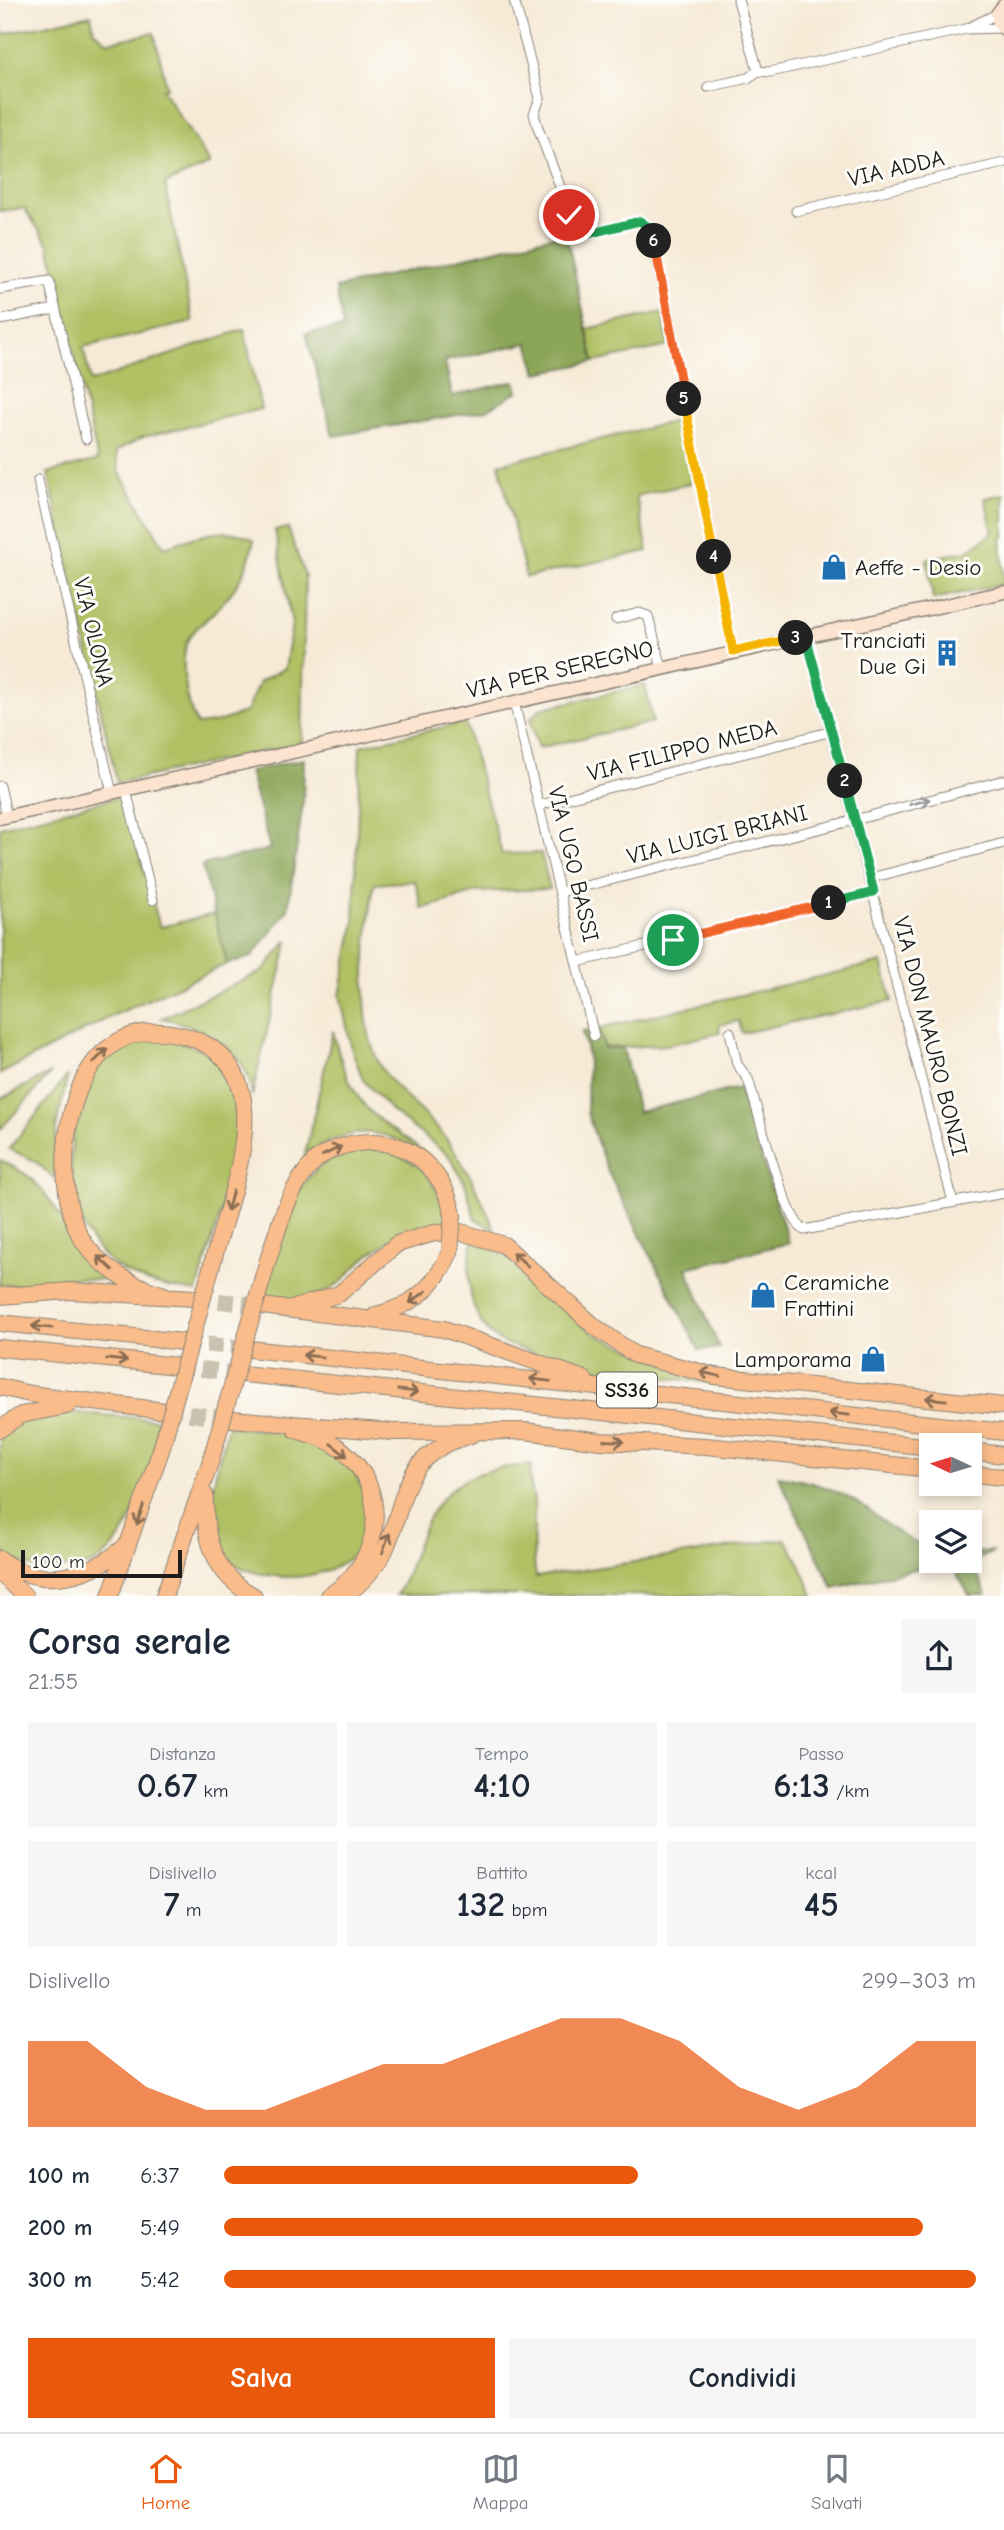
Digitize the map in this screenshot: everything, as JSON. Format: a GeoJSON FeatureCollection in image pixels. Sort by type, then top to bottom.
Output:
{"type":"FeatureCollection","features":[{"type":"Feature","properties":{"kind":"highway"},"geometry":{"type":"LineString","coordinates":[[110,1595],[161,1450],[243,1152],[245,1112],[241,1088],[232,1069],[197,1040],[158,1031],[121,1039],[104,1051],[80,1084],[71,1111],[66,1186],[72,1217],[84,1242],[104,1264],[141,1289],[164,1295]]}},
{"type":"Feature","properties":{"kind":"highway"},"geometry":{"type":"LineString","coordinates":[[164,1595],[206,1479],[267,1263],[288,1200],[301,1177],[316,1160],[350,1144],[389,1143],[409,1151],[439,1177],[449,1196],[453,1215],[450,1252],[440,1274],[427,1290],[391,1311],[366,1317]]}},
{"type":"Feature","properties":{"kind":"highway"},"geometry":{"type":"LineString","coordinates":[[291,1308],[339,1294],[397,1244],[434,1233],[461,1233],[504,1245],[594,1326],[635,1355],[725,1377],[1004,1406]]}},
{"type":"Feature","properties":{"kind":"highway"},"geometry":{"type":"LineString","coordinates":[[0,1296],[70,1291],[195,1298]]}},
{"type":"Feature","properties":{"kind":"highway"},"geometry":{"type":"LineString","coordinates":[[261,1306],[366,1317],[444,1329],[609,1388]]}},
{"type":"Feature","properties":{"kind":"highway"},"geometry":{"type":"LineString","coordinates":[[0,1323],[183,1342]]}},
{"type":"Feature","properties":{"kind":"highway"},"geometry":{"type":"LineString","coordinates":[[0,1348],[177,1366]]}},
{"type":"Feature","properties":{"kind":"highway","name":"SS36"},"geometry":{"type":"LineString","coordinates":[[250,1349],[1004,1432]]}},
{"type":"Feature","properties":{"kind":"highway","name":"SS36"},"geometry":{"type":"LineString","coordinates":[[243,1374],[919,1446]]}},
{"type":"Feature","properties":{"kind":"highway"},"geometry":{"type":"LineString","coordinates":[[0,1387],[165,1411]]}},
{"type":"Feature","properties":{"kind":"highway"},"geometry":{"type":"LineString","coordinates":[[0,1429],[21,1415],[44,1408],[64,1405],[119,1406]]}},
{"type":"Feature","properties":{"kind":"highway"},"geometry":{"type":"LineString","coordinates":[[230,1419],[393,1432],[525,1431],[600,1441],[705,1446],[919,1468]]}},
{"type":"Feature","properties":{"kind":"highway"},"geometry":{"type":"LineString","coordinates":[[253,1421],[324,1439],[341,1449],[360,1468],[371,1489],[376,1514],[373,1541],[363,1564],[348,1582],[328,1595]]}},
{"type":"Feature","properties":{"kind":"highway"},"geometry":{"type":"LineString","coordinates":[[345,1595],[372,1572],[385,1550],[401,1495],[412,1473],[430,1456],[460,1438],[485,1431]]}},
{"type":"Feature","properties":{"kind":"highway"},"geometry":{"type":"LineString","coordinates":[[982,1452],[1004,1455]]}},
{"type":"Feature","properties":{"kind":"highway"},"geometry":{"type":"LineString","coordinates":[[982,1475],[1004,1477]]}},
{"type":"Feature","properties":{"kind":"highway"},"geometry":{"type":"LineString","coordinates":[[206,1479],[205,1527],[210,1551],[221,1570],[237,1587],[254,1595]]}},
{"type":"Feature","properties":{"kind":"highway"},"geometry":{"type":"LineString","coordinates":[[0,1559],[24,1573],[50,1577],[72,1576],[95,1569],[130,1542]]}},
{"type":"Feature","properties":{"kind":"highway"},"geometry":{"type":"LineString","coordinates":[[0,1573],[24,1595]]}},
{"type":"Feature","properties":{"kind":"street"},"geometry":{"type":"LineString","coordinates":[[515,0],[540,98],[534,114],[572,223],[578,232],[584,235],[640,221],[651,229],[733,651]]}},
{"type":"Feature","properties":{"kind":"street"},"geometry":{"type":"LineString","coordinates":[[738,0],[758,71]]}},
{"type":"Feature","properties":{"kind":"street"},"geometry":{"type":"LineString","coordinates":[[708,87],[748,78],[758,71],[770,72],[967,29],[1003,28],[1000,7],[967,29]]}},
{"type":"Feature","properties":{"kind":"street","name":"VIA ADDA"},"geometry":{"type":"LineString","coordinates":[[796,211],[1004,163]]}},
{"type":"Feature","properties":{"kind":"street"},"geometry":{"type":"LineString","coordinates":[[0,289],[49,281],[86,439]]}},
{"type":"Feature","properties":{"kind":"street"},"geometry":{"type":"LineString","coordinates":[[0,320],[55,309]]}},
{"type":"Feature","properties":{"kind":"street","name":"VIA OLONA"},"geometry":{"type":"LineString","coordinates":[[38,480],[112,793]]}},
{"type":"Feature","properties":{"kind":"street","name":"VIA PER SEREGNO"},"geometry":{"type":"LineString","coordinates":[[3,818],[733,651],[1004,592]]}},
{"type":"Feature","properties":{"kind":"street"},"geometry":{"type":"LineString","coordinates":[[617,619],[639,613],[648,616],[662,668]]}},
{"type":"Feature","properties":{"kind":"street","name":"VIA DON MAURO BONZI"},"geometry":{"type":"LineString","coordinates":[[806,636],[833,731],[953,1202]]}},
{"type":"Feature","properties":{"kind":"street","name":"VIA UGO BASSI"},"geometry":{"type":"LineString","coordinates":[[514,702],[594,1036]]}},
{"type":"Feature","properties":{"kind":"street","name":"VIA FILIPPO MEDA"},"geometry":{"type":"LineString","coordinates":[[540,805],[833,731]]}},
{"type":"Feature","properties":{"kind":"street","name":"VIA LUIGI BRIANI"},"geometry":{"type":"LineString","coordinates":[[561,892],[855,820],[1004,780]]}},
{"type":"Feature","properties":{"kind":"street"},"geometry":{"type":"LineString","coordinates":[[0,786],[3,818]]}},
{"type":"Feature","properties":{"kind":"street"},"geometry":{"type":"LineString","coordinates":[[126,790],[153,900]]}},
{"type":"Feature","properties":{"kind":"street"},"geometry":{"type":"LineString","coordinates":[[871,878],[1004,843]]}},
{"type":"Feature","properties":{"kind":"street"},"geometry":{"type":"LineString","coordinates":[[577,962],[874,892]]}},
{"type":"Feature","properties":{"kind":"street"},"geometry":{"type":"LineString","coordinates":[[730,1032],[737,1064],[748,1079],[786,1200],[797,1226],[804,1230],[1004,1193]]}},
{"type":"Feature","properties":{"kind":"green space"},"geometry":{"type":"Polygon","coordinates":[[[91,15],[94,31],[108,42],[154,33],[167,88],[162,89],[210,164],[165,184],[193,322],[83,347],[91,382],[244,329],[261,409],[143,437],[116,451],[119,472],[164,547],[221,532],[243,535],[254,540],[248,564],[238,583],[192,633],[186,645],[185,681],[197,725],[218,722],[246,712],[259,682],[285,668],[292,624],[275,530],[288,528],[305,576],[302,743],[117,783],[48,473],[98,460],[49,245],[24,208],[0,211],[0,21],[3,34],[91,15]]]}},
{"type":"Feature","properties":{"kind":"green space"},"geometry":{"type":"Polygon","coordinates":[[[566,233],[594,362],[537,373],[528,343],[445,361],[452,396],[515,381],[518,391],[487,410],[333,436],[306,333],[343,328],[336,288],[566,233]]]}},
{"type":"Feature","properties":{"kind":"green space"},"geometry":{"type":"Polygon","coordinates":[[[663,312],[668,346],[594,362],[587,329],[663,312]]]}},
{"type":"Feature","properties":{"kind":"green space"},"geometry":{"type":"Polygon","coordinates":[[[680,420],[692,483],[636,496],[648,551],[526,577],[499,464],[680,420]]]}},
{"type":"Feature","properties":{"kind":"green space"},"geometry":{"type":"Polygon","coordinates":[[[1004,494],[1004,537],[1001,539],[1004,584],[933,599],[927,559],[967,551],[993,533],[985,498],[1004,494]]]}},
{"type":"Feature","properties":{"kind":"green space"},"geometry":{"type":"Polygon","coordinates":[[[645,685],[653,722],[538,748],[530,719],[540,709],[645,685]]]}},
{"type":"Feature","properties":{"kind":"green space"},"geometry":{"type":"Polygon","coordinates":[[[465,722],[502,854],[541,853],[550,889],[476,892],[422,909],[415,881],[374,884],[366,953],[365,1004],[373,1050],[382,1069],[452,1147],[472,1181],[495,1230],[475,1219],[465,1183],[449,1156],[393,1112],[363,1080],[352,1050],[340,995],[354,925],[360,746],[465,722]]]}},
{"type":"Feature","properties":{"kind":"green space"},"geometry":{"type":"Polygon","coordinates":[[[304,759],[303,803],[288,909],[252,957],[227,964],[202,865],[270,849],[249,771],[304,759]]]}},
{"type":"Feature","properties":{"kind":"green space"},"geometry":{"type":"Polygon","coordinates":[[[123,796],[160,927],[214,914],[227,964],[114,1015],[0,1074],[0,827],[123,796]]]}},
{"type":"Feature","properties":{"kind":"green space"},"geometry":{"type":"Polygon","coordinates":[[[288,940],[252,1096],[249,1079],[242,1065],[221,1042],[193,1027],[162,1018],[263,971],[288,940]]]}},
{"type":"Feature","properties":{"kind":"green space"},"geometry":{"type":"Polygon","coordinates":[[[882,962],[892,1001],[742,1033],[739,1021],[719,1025],[720,1033],[667,1045],[604,1048],[600,1028],[882,962]]]}},
{"type":"Feature","properties":{"kind":"green space"},"geometry":{"type":"Polygon","coordinates":[[[600,1028],[604,1048],[623,1048],[638,1112],[739,1088],[789,1243],[687,1268],[719,1348],[699,1350],[608,1172],[587,1113],[588,1056],[582,1031],[600,1028]]]}},
{"type":"Feature","properties":{"kind":"green space"},"geometry":{"type":"Polygon","coordinates":[[[333,1031],[347,1076],[358,1097],[381,1121],[435,1163],[401,1142],[372,1133],[341,1137],[305,1154],[333,1031]]]}},
{"type":"Feature","properties":{"kind":"green space"},"geometry":{"type":"Polygon","coordinates":[[[164,1036],[209,1055],[227,1075],[235,1101],[236,1133],[232,1168],[197,1292],[136,1277],[104,1256],[90,1239],[81,1219],[74,1198],[71,1175],[74,1130],[79,1108],[95,1066],[118,1048],[147,1038],[164,1036]]]}},
{"type":"Feature","properties":{"kind":"green space"},"geometry":{"type":"Polygon","coordinates":[[[51,1073],[0,1130],[0,1099],[51,1073]]]}},
{"type":"Feature","properties":{"kind":"green space"},"geometry":{"type":"Polygon","coordinates":[[[68,1075],[56,1128],[55,1179],[35,1161],[9,1149],[68,1075]]]}},
{"type":"Feature","properties":{"kind":"green space"},"geometry":{"type":"Polygon","coordinates":[[[373,1147],[403,1157],[424,1171],[438,1192],[447,1222],[424,1227],[393,1239],[364,1259],[340,1282],[316,1296],[264,1299],[285,1223],[294,1200],[307,1180],[323,1164],[345,1152],[373,1147]]]}},
{"type":"Feature","properties":{"kind":"green space"},"geometry":{"type":"Polygon","coordinates":[[[0,1160],[26,1174],[41,1189],[79,1246],[102,1271],[117,1281],[70,1278],[33,1285],[0,1285],[0,1160]]]}},
{"type":"Feature","properties":{"kind":"green space"},"geometry":{"type":"Polygon","coordinates":[[[473,1241],[500,1252],[594,1334],[715,1383],[592,1368],[544,1357],[499,1341],[487,1330],[474,1307],[469,1280],[473,1241]]]}},
{"type":"Feature","properties":{"kind":"green space"},"geometry":{"type":"Polygon","coordinates":[[[55,1411],[162,1420],[146,1479],[129,1522],[118,1541],[105,1555],[84,1567],[38,1568],[14,1560],[0,1549],[0,1435],[14,1423],[55,1411]]]}},
{"type":"Feature","properties":{"kind":"green space"},"geometry":{"type":"Polygon","coordinates":[[[228,1426],[298,1436],[325,1447],[342,1459],[355,1474],[364,1492],[368,1522],[361,1546],[344,1562],[321,1573],[294,1577],[267,1575],[242,1568],[222,1555],[212,1534],[210,1518],[215,1478],[228,1426]]]}},
{"type":"Feature","properties":{"kind":"green space"},"geometry":{"type":"Polygon","coordinates":[[[532,1465],[530,1482],[534,1503],[533,1549],[536,1577],[785,1539],[798,1560],[813,1595],[396,1595],[428,1520],[449,1492],[476,1475],[511,1466],[532,1465]]]}},
{"type":"Feature","properties":{"kind":"green space"},"geometry":{"type":"Polygon","coordinates":[[[778,1476],[831,1489],[861,1505],[903,1536],[919,1544],[919,1568],[833,1588],[778,1476]]]}},
{"type":"Feature","properties":{"kind":"green space"},"geometry":{"type":"Polygon","coordinates":[[[994,1551],[982,1557],[982,1552],[994,1551]]]}},
{"type":"Feature","properties":{"kind":"green space"},"geometry":{"type":"Polygon","coordinates":[[[957,1573],[976,1573],[987,1595],[969,1595],[957,1573]]]}},
{"type":"Feature","properties":{"kind":"tunnel"},"geometry":{"type":"LineString","coordinates":[[195,1298],[262,1306]]}},
{"type":"Feature","properties":{"kind":"tunnel"},"geometry":{"type":"LineString","coordinates":[[183,1342],[250,1349]]}},
{"type":"Feature","properties":{"kind":"tunnel"},"geometry":{"type":"LineString","coordinates":[[177,1366],[243,1374]]}},
{"type":"Feature","properties":{"kind":"tunnel"},"geometry":{"type":"LineString","coordinates":[[165,1411],[231,1419]]}},
{"type":"Feature","properties":{"kind":"place","name":"Aeffe - Desio"},"geometry":{"type":"Point","coordinates":[834,567]}},
{"type":"Feature","properties":{"kind":"place","name":"Tranciati Due Gi"},"geometry":{"type":"Point","coordinates":[947,653]}},
{"type":"Feature","properties":{"kind":"place","name":"Ceramiche Frattini"},"geometry":{"type":"Point","coordinates":[763,1295]}},
{"type":"Feature","properties":{"kind":"place","name":"Lamporama"},"geometry":{"type":"Point","coordinates":[873,1359]}},
{"type":"Feature","properties":{"kind":"route"},"geometry":{"type":"LineString","coordinates":[[569,215],[578,232],[584,235],[640,221],[651,229],[733,651],[806,636],[874,892],[673,940]]}}]}
